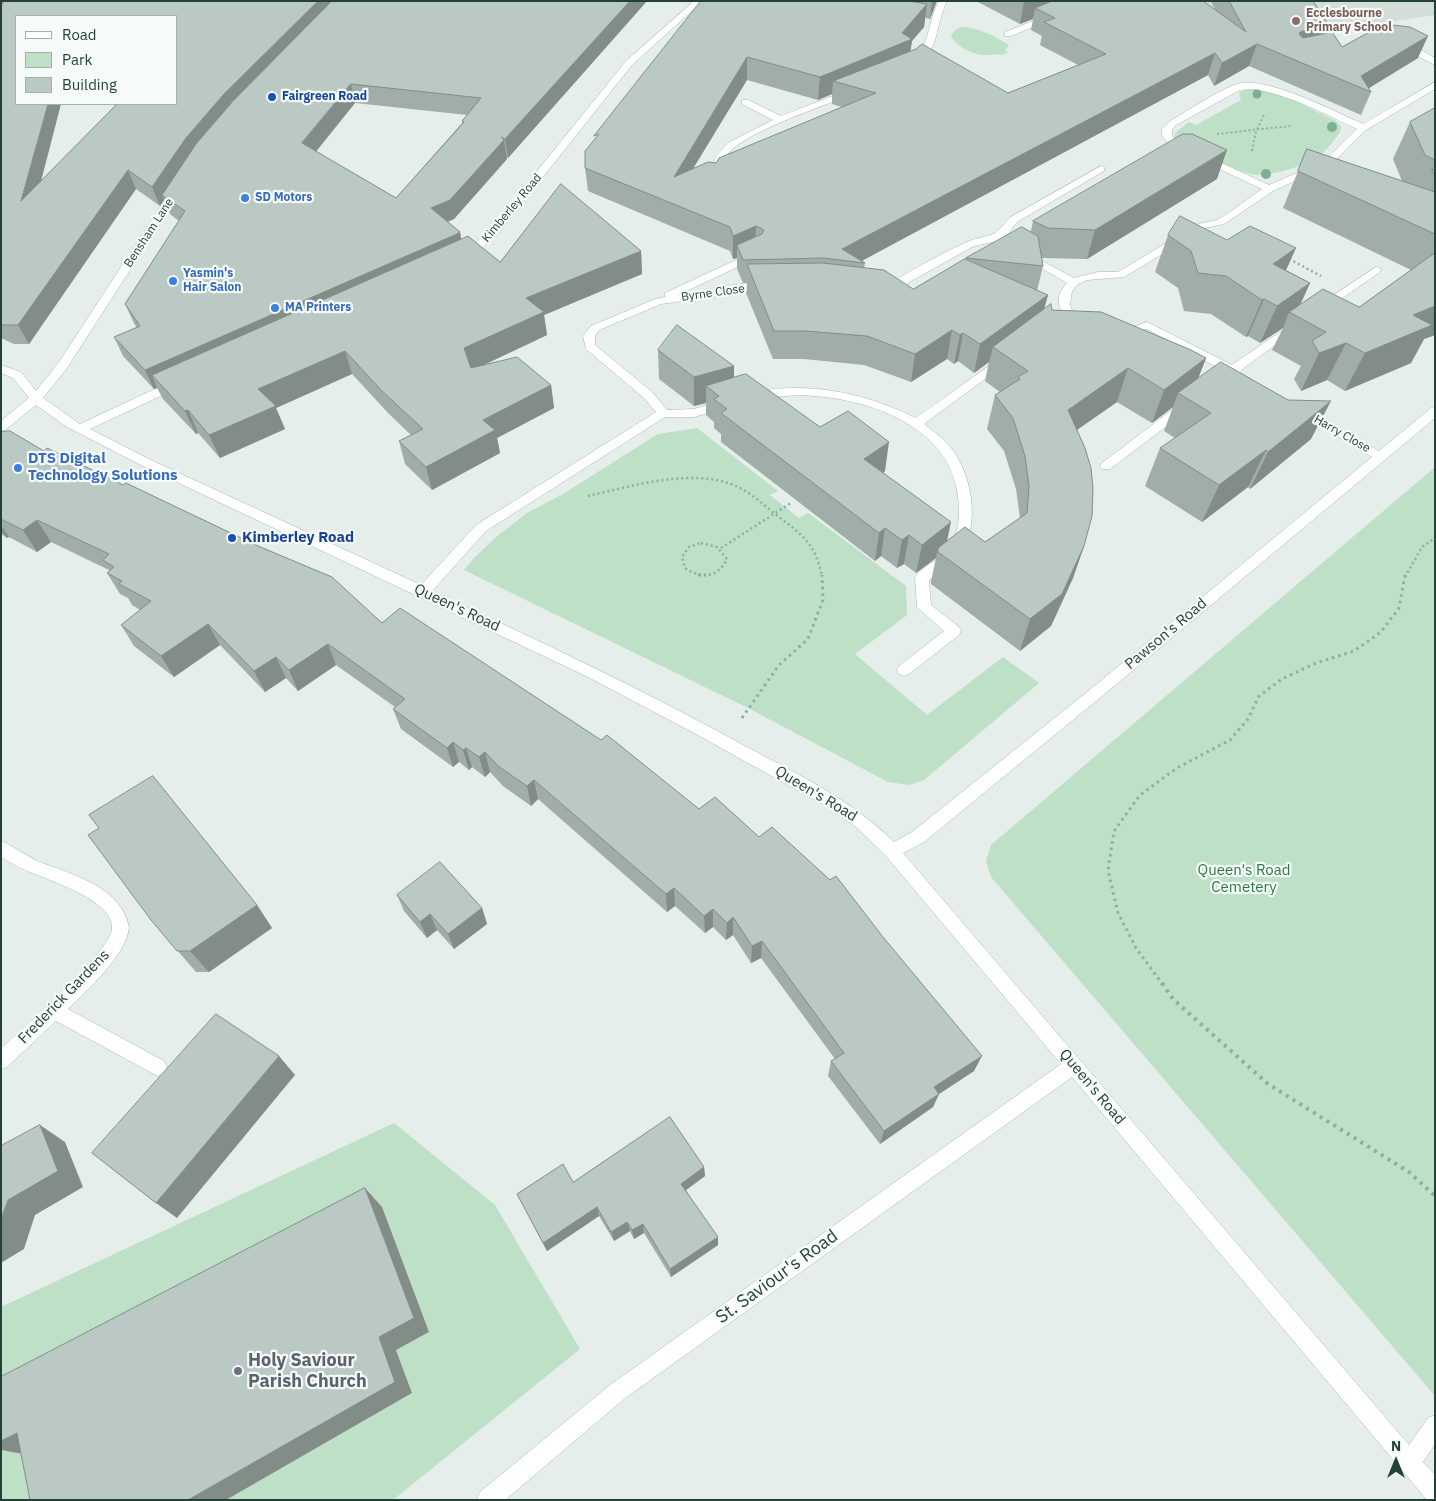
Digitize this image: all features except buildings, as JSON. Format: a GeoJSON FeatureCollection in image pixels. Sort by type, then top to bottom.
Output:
{"type":"FeatureCollection","features":[{"type":"Feature","properties":{"kind":"street","name":"Kimberley Road"},"geometry":{"type":"LineString","coordinates":[[458,260],[477,249],[492,234],[629,63],[699,1]]}},
{"type":"Feature","properties":{"kind":"street"},"geometry":{"type":"LineString","coordinates":[[909,68],[918,63],[930,48],[931,24],[943,1]]}},
{"type":"Feature","properties":{"kind":"street"},"geometry":{"type":"LineString","coordinates":[[1008,34],[1055,15],[1056,8],[1051,1]]}},
{"type":"Feature","properties":{"kind":"street"},"geometry":{"type":"LineString","coordinates":[[1394,43],[1410,47],[1435,62]]}},
{"type":"Feature","properties":{"kind":"street"},"geometry":{"type":"LineString","coordinates":[[1093,328],[1063,315],[1064,296],[1074,282],[1098,274],[1120,275],[1202,226],[1220,222],[1232,216],[1269,189],[1331,165],[1363,128],[1435,85]]}},
{"type":"Feature","properties":{"kind":"street"},"geometry":{"type":"LineString","coordinates":[[712,182],[722,154],[740,140],[781,120],[864,87]]}},
{"type":"Feature","properties":{"kind":"street"},"geometry":{"type":"LineString","coordinates":[[1269,189],[1175,145],[1167,136],[1167,129],[1173,123],[1238,87],[1274,89],[1363,128]]}},
{"type":"Feature","properties":{"kind":"street"},"geometry":{"type":"LineString","coordinates":[[745,102],[781,120]]}},
{"type":"Feature","properties":{"kind":"street"},"geometry":{"type":"LineString","coordinates":[[872,292],[881,294],[971,244],[999,242],[1013,220],[1102,169]]}},
{"type":"Feature","properties":{"kind":"street","name":"Bensham Lane"},"geometry":{"type":"LineString","coordinates":[[1,427],[36,399],[63,365],[181,183]]}},
{"type":"Feature","properties":{"kind":"street"},"geometry":{"type":"LineString","coordinates":[[659,300],[756,254]]}},
{"type":"Feature","properties":{"kind":"street"},"geometry":{"type":"LineString","coordinates":[[1021,254],[1074,282]]}},
{"type":"Feature","properties":{"kind":"street"},"geometry":{"type":"LineString","coordinates":[[1217,382],[1376,270]]}},
{"type":"Feature","properties":{"kind":"street","name":"Byrne Close"},"geometry":{"type":"LineString","coordinates":[[663,412],[648,395],[590,346],[588,339],[590,333],[596,328],[659,300],[745,288],[783,287]]}},
{"type":"Feature","properties":{"kind":"street"},"geometry":{"type":"LineString","coordinates":[[1109,330],[1126,332],[1147,325],[1250,380]]}},
{"type":"Feature","properties":{"kind":"street"},"geometry":{"type":"LineString","coordinates":[[916,424],[1012,353]]}},
{"type":"Feature","properties":{"kind":"street"},"geometry":{"type":"LineString","coordinates":[[1,369],[18,375],[36,399]]}},
{"type":"Feature","properties":{"kind":"street"},"geometry":{"type":"LineString","coordinates":[[81,428],[188,379]]}},
{"type":"Feature","properties":{"kind":"street"},"geometry":{"type":"LineString","coordinates":[[423,592],[481,528],[663,412],[679,415],[696,414],[753,395],[775,391],[824,393],[877,405],[916,424],[932,435],[947,452],[962,481],[966,499],[966,516],[956,551],[922,578],[924,607],[954,631],[904,670]]}},
{"type":"Feature","properties":{"kind":"street","name":"Queen's Road"},"geometry":{"type":"LineString","coordinates":[[36,399],[81,428],[146,463],[540,647],[726,742],[825,797],[869,828],[892,852],[1074,1065],[1435,1492]]}},
{"type":"Feature","properties":{"kind":"street"},"geometry":{"type":"LineString","coordinates":[[1106,466],[1193,400]]}},
{"type":"Feature","properties":{"kind":"street","name":"Harry Close"},"geometry":{"type":"LineString","coordinates":[[1293,405],[1380,456]]}},
{"type":"Feature","properties":{"kind":"street","name":"Pawson's Road"},"geometry":{"type":"LineString","coordinates":[[892,852],[918,837],[1102,688],[1435,411]]}},
{"type":"Feature","properties":{"kind":"street","name":"Frederick Gardens"},"geometry":{"type":"LineString","coordinates":[[1,848],[18,860],[80,886],[102,898],[120,921],[121,931],[114,945],[91,972],[1,1061]]}},
{"type":"Feature","properties":{"kind":"street"},"geometry":{"type":"LineString","coordinates":[[53,1010],[158,1067]]}},
{"type":"Feature","properties":{"kind":"street","name":"St. Saviour's Road"},"geometry":{"type":"LineString","coordinates":[[488,1500],[617,1392],[1074,1065]]}},
{"type":"Feature","properties":{"kind":"street"},"geometry":{"type":"LineString","coordinates":[[1410,1463],[1435,1425]]}},
{"type":"Feature","properties":{"kind":"path"},"geometry":{"type":"LineString","coordinates":[[1253,182],[1252,149],[1256,131],[1267,105],[1264,87]]}},
{"type":"Feature","properties":{"kind":"path"},"geometry":{"type":"LineString","coordinates":[[1167,136],[1256,131],[1293,125]]}},
{"type":"Feature","properties":{"kind":"path"},"geometry":{"type":"LineString","coordinates":[[1288,258],[1347,290]]}},
{"type":"Feature","properties":{"kind":"path"},"geometry":{"type":"LineString","coordinates":[[586,497],[610,490],[653,482],[691,478],[719,480],[742,489],[804,536],[819,561],[823,581],[823,600],[808,639],[779,665],[726,742]]}},
{"type":"Feature","properties":{"kind":"path"},"geometry":{"type":"LineString","coordinates":[[721,548],[791,503]]}},
{"type":"Feature","properties":{"kind":"path"},"geometry":{"type":"LineString","coordinates":[[1435,538],[1422,547],[1405,576],[1399,608],[1381,632],[1354,650],[1316,663],[1282,679],[1259,696],[1248,719],[1230,740],[1178,768],[1140,795],[1114,831],[1108,870],[1118,913],[1136,948],[1174,999],[1268,1084],[1409,1172],[1435,1196]]}},
{"type":"Feature","properties":{"kind":"path"},"geometry":{"type":"LineString","coordinates":[[706,543],[721,548],[727,559],[725,566],[716,573],[696,575],[685,568],[682,557],[689,547],[706,543]]}},
{"type":"Feature","properties":{"kind":"shaded area","name":"Ecclesbourne Primary School"},"geometry":{"type":"Polygon","coordinates":[[[1168,1],[1435,1],[1435,15],[1278,39],[1168,1]]]}},
{"type":"Feature","properties":{"kind":"green space"},"geometry":{"type":"Polygon","coordinates":[[[961,27],[980,30],[998,38],[1009,45],[1005,51],[1009,52],[1001,55],[987,55],[976,54],[966,50],[957,44],[951,36],[954,31],[961,27]]]}},
{"type":"Feature","properties":{"kind":"green space"},"geometry":{"type":"Polygon","coordinates":[[[1243,90],[1266,91],[1291,100],[1336,121],[1341,127],[1340,132],[1326,150],[1314,159],[1276,173],[1257,175],[1223,164],[1179,143],[1174,138],[1175,133],[1189,122],[1196,125],[1241,100],[1239,93],[1243,90]]]}},
{"type":"Feature","properties":{"kind":"green space"},"geometry":{"type":"Polygon","coordinates":[[[697,428],[778,491],[770,495],[799,518],[808,513],[906,586],[907,615],[855,654],[927,715],[1003,657],[1039,683],[924,780],[909,785],[888,782],[748,708],[464,570],[496,537],[527,513],[563,494],[658,434],[697,428]]]}},
{"type":"Feature","properties":{"kind":"green space","name":"Queen's Road Cemetery"},"geometry":{"type":"Polygon","coordinates":[[[1435,467],[1435,1396],[991,877],[986,861],[991,845],[1435,467]]]}},
{"type":"Feature","properties":{"kind":"green space"},"geometry":{"type":"Polygon","coordinates":[[[394,1123],[495,1205],[580,1349],[393,1500],[226,1500],[412,1393],[396,1350],[429,1332],[67,1500],[1,1500],[1,1307],[394,1123]]]}},
{"type":"Feature","properties":{"kind":"place","name":"Ecclesbourne Primary School"},"geometry":{"type":"Point","coordinates":[1296,21]}},
{"type":"Feature","properties":{"kind":"place","name":"Fairgreen Road"},"geometry":{"type":"Point","coordinates":[272,97]}},
{"type":"Feature","properties":{"kind":"place","name":"SD Motors"},"geometry":{"type":"Point","coordinates":[245,198]}},
{"type":"Feature","properties":{"kind":"place","name":"Yasmin's Hair Salon"},"geometry":{"type":"Point","coordinates":[173,281]}},
{"type":"Feature","properties":{"kind":"place","name":"MA Printers"},"geometry":{"type":"Point","coordinates":[275,308]}},
{"type":"Feature","properties":{"kind":"place","name":"DTS Digital Technology Solutions"},"geometry":{"type":"Point","coordinates":[18,468]}},
{"type":"Feature","properties":{"kind":"place","name":"Kimberley Road"},"geometry":{"type":"Point","coordinates":[232,538]}},
{"type":"Feature","properties":{"kind":"place","name":"Holy Saviour Parish Church"},"geometry":{"type":"Point","coordinates":[238,1371]}}]}
